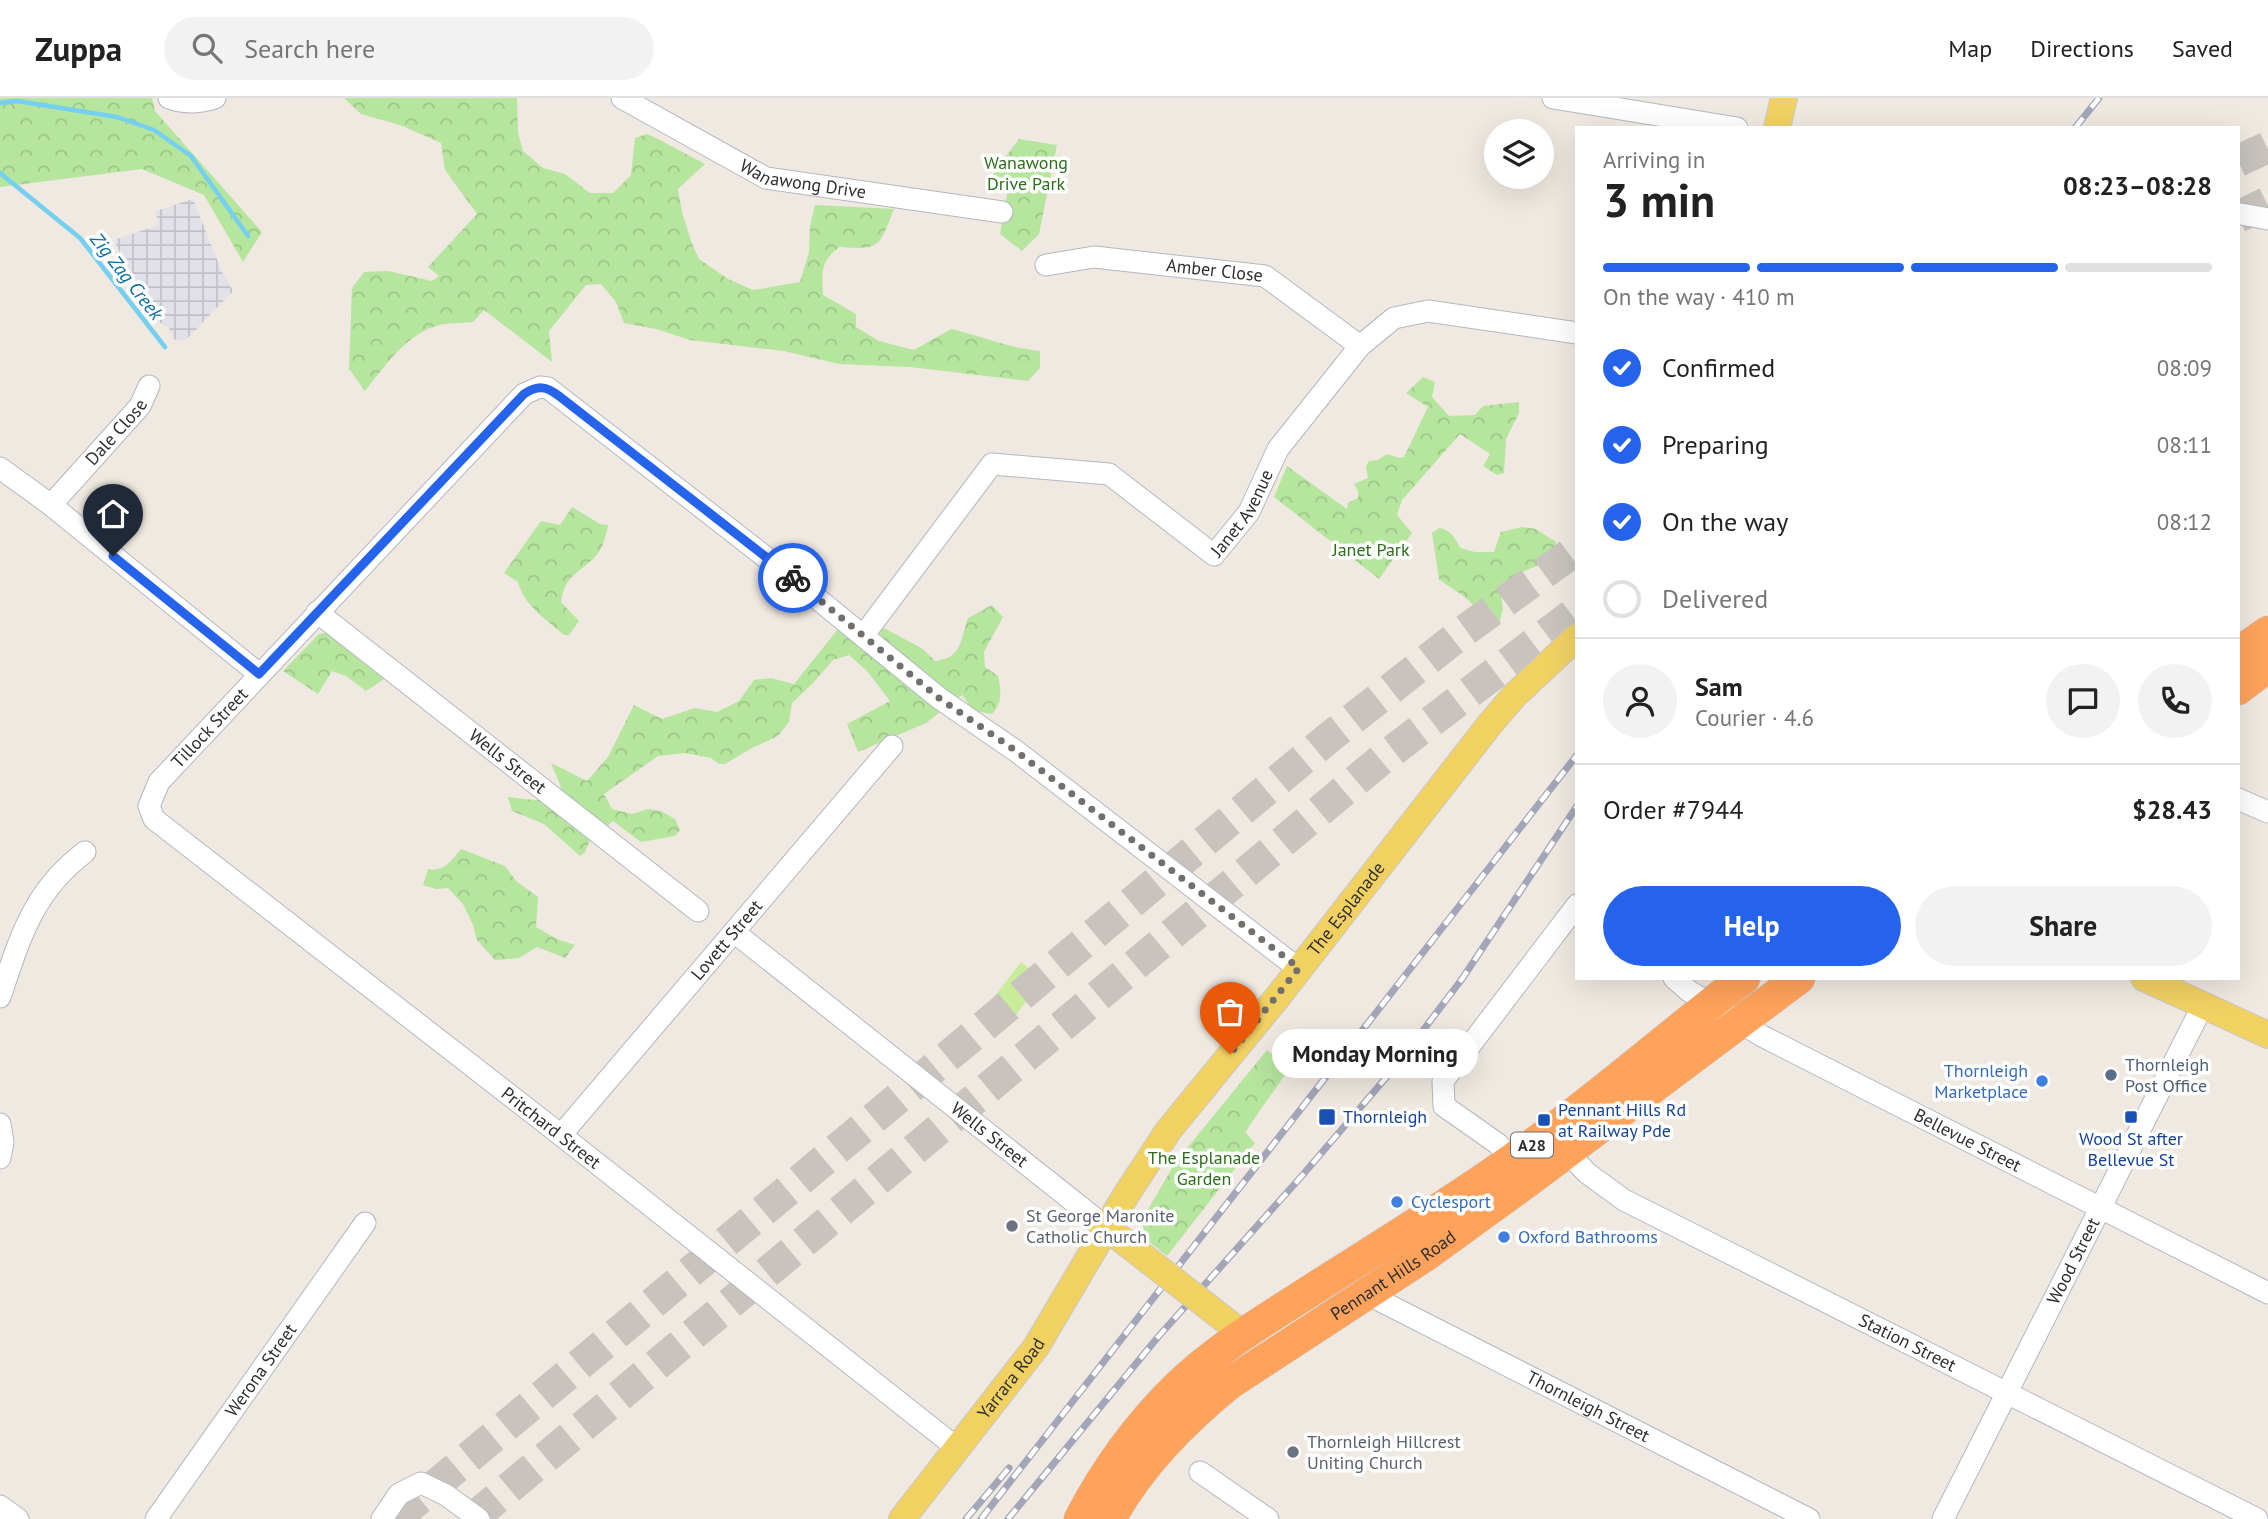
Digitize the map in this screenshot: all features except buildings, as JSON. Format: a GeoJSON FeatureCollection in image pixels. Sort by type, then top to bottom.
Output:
{"type":"FeatureCollection","features":[{"type":"Feature","properties":{"kind":"highway"},"geometry":{"type":"LineString","coordinates":[[2240,652],[2268,632]]}},
{"type":"Feature","properties":{"kind":"highway"},"geometry":{"type":"LineString","coordinates":[[2240,687],[2268,666]]}},
{"type":"Feature","properties":{"kind":"highway","name":"Pennant Hills Road"},"geometry":{"type":"LineString","coordinates":[[1080,1519],[1137,1430],[1178,1386],[1212,1357],[1512,1160],[1741,980]]}},
{"type":"Feature","properties":{"kind":"highway","name":"Pennant Hills Road"},"geometry":{"type":"LineString","coordinates":[[1110,1519],[1160,1448],[1200,1407],[1230,1382],[1426,1255],[1796,980]]}},
{"type":"Feature","properties":{"kind":"highway"},"geometry":{"type":"LineString","coordinates":[[1244,1335],[1258,1342],[1333,1316]]}},
{"type":"Feature","properties":{"kind":"main road"},"geometry":{"type":"LineString","coordinates":[[1777,126],[1784,98]]}},
{"type":"Feature","properties":{"kind":"main road","name":"The Esplanade"},"geometry":{"type":"LineString","coordinates":[[1107,1228],[1168,1130],[1490,724],[1514,696],[1575,639]]}},
{"type":"Feature","properties":{"kind":"main road"},"geometry":{"type":"LineString","coordinates":[[2148,980],[2268,1035]]}},
{"type":"Feature","properties":{"kind":"main road","name":"Wells Street"},"geometry":{"type":"LineString","coordinates":[[1107,1228],[1244,1335]]}},
{"type":"Feature","properties":{"kind":"main road","name":"Yarrara Road"},"geometry":{"type":"LineString","coordinates":[[902,1519],[1036,1347],[1107,1228]]}},
{"type":"Feature","properties":{"kind":"street"},"geometry":{"type":"LineString","coordinates":[[169,98],[179,102],[200,103],[215,98]]}},
{"type":"Feature","properties":{"kind":"street","name":"Wanawong Drive"},"geometry":{"type":"LineString","coordinates":[[622,98],[766,178],[1002,212]]}},
{"type":"Feature","properties":{"kind":"street"},"geometry":{"type":"LineString","coordinates":[[1553,98],[1726,126]]}},
{"type":"Feature","properties":{"kind":"street"},"geometry":{"type":"LineString","coordinates":[[2240,209],[2268,219]]}},
{"type":"Feature","properties":{"kind":"street","name":"Amber Close"},"geometry":{"type":"LineString","coordinates":[[1046,265],[1094,257],[1265,275],[1360,346]]}},
{"type":"Feature","properties":{"kind":"street","name":"Janet Avenue"},"geometry":{"type":"LineString","coordinates":[[863,636],[992,464],[1109,474],[1214,555],[1249,512],[1278,449],[1360,346],[1394,318],[1428,312],[1575,333]]}},
{"type":"Feature","properties":{"kind":"street","name":"Dale Close"},"geometry":{"type":"LineString","coordinates":[[51,505],[140,406],[149,386]]}},
{"type":"Feature","properties":{"kind":"street","name":"Tillock Street"},"geometry":{"type":"LineString","coordinates":[[149,806],[159,782],[259,674],[524,394],[540,387],[548,388],[559,396],[863,636]]}},
{"type":"Feature","properties":{"kind":"street"},"geometry":{"type":"LineString","coordinates":[[0,468],[51,505],[259,674]]}},
{"type":"Feature","properties":{"kind":"street","name":"Wells Street"},"geometry":{"type":"LineString","coordinates":[[317,612],[698,911]]}},
{"type":"Feature","properties":{"kind":"street"},"geometry":{"type":"LineString","coordinates":[[863,636],[939,698],[1016,751],[1299,968]]}},
{"type":"Feature","properties":{"kind":"street","name":"Lovett Street"},"geometry":{"type":"LineString","coordinates":[[561,1135],[892,746]]}},
{"type":"Feature","properties":{"kind":"street"},"geometry":{"type":"LineString","coordinates":[[2240,800],[2268,813]]}},
{"type":"Feature","properties":{"kind":"street","name":"Pritchard Street"},"geometry":{"type":"LineString","coordinates":[[149,806],[154,819],[561,1135],[957,1448]]}},
{"type":"Feature","properties":{"kind":"street"},"geometry":{"type":"LineString","coordinates":[[0,997],[28,920],[60,874],[85,852]]}},
{"type":"Feature","properties":{"kind":"street"},"geometry":{"type":"LineString","coordinates":[[1512,1160],[1498,1144],[1444,1106],[1443,1081],[1575,908]]}},
{"type":"Feature","properties":{"kind":"street","name":"Wells Street"},"geometry":{"type":"LineString","coordinates":[[734,932],[1107,1228]]}},
{"type":"Feature","properties":{"kind":"street","name":"Bellevue Street"},"geometry":{"type":"LineString","coordinates":[[1677,980],[1710,1004],[1775,1042],[2268,1293]]}},
{"type":"Feature","properties":{"kind":"street","name":"Wood Street"},"geometry":{"type":"LineString","coordinates":[[1943,1519],[2203,1005]]}},
{"type":"Feature","properties":{"kind":"street"},"geometry":{"type":"LineString","coordinates":[[0,1124],[0,1158]]}},
{"type":"Feature","properties":{"kind":"street","name":"Station Street"},"geometry":{"type":"LineString","coordinates":[[1567,1152],[1587,1173],[1623,1200],[2258,1519]]}},
{"type":"Feature","properties":{"kind":"street","name":"Werona Street"},"geometry":{"type":"LineString","coordinates":[[156,1519],[365,1223]]}},
{"type":"Feature","properties":{"kind":"street","name":"Thornleigh Street"},"geometry":{"type":"LineString","coordinates":[[1367,1294],[1809,1519]]}},
{"type":"Feature","properties":{"kind":"street"},"geometry":{"type":"LineString","coordinates":[[1200,1472],[1268,1519]]}},
{"type":"Feature","properties":{"kind":"street"},"geometry":{"type":"LineString","coordinates":[[382,1519],[399,1494],[421,1483],[446,1495],[480,1519]]}},
{"type":"Feature","properties":{"kind":"street"},"geometry":{"type":"LineString","coordinates":[[0,1506],[18,1519]]}},
{"type":"Feature","properties":{"kind":"shaded area"},"geometry":{"type":"Polygon","coordinates":[[[193,199],[222,272],[233,291],[186,340],[175,340],[169,328],[159,322],[137,290],[114,240],[159,225],[155,211],[193,199]]]}},
{"type":"Feature","properties":{"kind":"green space"},"geometry":{"type":"Polygon","coordinates":[[[0,98],[152,98],[155,111],[262,232],[243,262],[204,195],[142,169],[0,187],[0,98]]]}},
{"type":"Feature","properties":{"kind":"green space"},"geometry":{"type":"Polygon","coordinates":[[[344,98],[517,98],[518,133],[523,151],[543,168],[565,174],[590,193],[613,193],[631,175],[635,138],[647,134],[654,137],[705,164],[678,189],[682,212],[699,259],[728,279],[753,290],[800,282],[809,252],[810,226],[815,205],[894,209],[877,243],[863,248],[839,247],[828,258],[823,273],[823,295],[856,314],[856,327],[879,341],[914,350],[951,329],[1006,345],[1040,351],[1040,368],[1028,381],[910,367],[839,364],[784,351],[690,340],[656,329],[624,323],[616,302],[601,284],[586,285],[549,331],[552,362],[484,310],[473,322],[439,325],[416,335],[389,361],[365,391],[349,369],[352,288],[364,272],[388,271],[432,281],[439,276],[428,267],[477,214],[445,170],[441,143],[400,125],[361,114],[344,98]]]}},
{"type":"Feature","properties":{"kind":"green space","name":"Wanawong Drive Park"},"geometry":{"type":"Polygon","coordinates":[[[1019,139],[1057,145],[1039,234],[1022,251],[1000,234],[1007,195],[1001,187],[985,185],[1019,139]]]}},
{"type":"Feature","properties":{"kind":"green space","name":"Janet Park"},"geometry":{"type":"Polygon","coordinates":[[[1423,377],[1435,382],[1432,397],[1449,416],[1475,415],[1483,406],[1519,402],[1519,413],[1506,439],[1504,473],[1497,475],[1483,466],[1490,454],[1460,434],[1402,500],[1397,515],[1412,533],[1379,579],[1274,497],[1287,466],[1347,509],[1348,503],[1358,498],[1354,484],[1368,478],[1366,467],[1369,461],[1378,460],[1387,454],[1404,457],[1428,407],[1406,393],[1423,377]]]}},
{"type":"Feature","properties":{"kind":"green space"},"geometry":{"type":"Polygon","coordinates":[[[572,507],[600,524],[608,525],[598,554],[569,580],[563,593],[561,602],[579,621],[569,635],[564,635],[530,605],[518,582],[504,573],[541,521],[560,525],[572,507]]]}},
{"type":"Feature","properties":{"kind":"green space"},"geometry":{"type":"Polygon","coordinates":[[[1522,527],[1536,529],[1556,542],[1553,559],[1520,573],[1501,595],[1503,609],[1499,624],[1493,628],[1483,627],[1472,604],[1439,579],[1432,533],[1439,528],[1443,529],[1452,535],[1460,548],[1475,552],[1494,552],[1501,532],[1522,527]]]}},
{"type":"Feature","properties":{"kind":"green space"},"geometry":{"type":"Polygon","coordinates":[[[992,605],[1003,617],[984,652],[985,667],[998,676],[1000,687],[1000,701],[992,714],[974,711],[962,695],[926,723],[858,752],[847,724],[890,701],[868,672],[849,655],[833,660],[792,703],[789,722],[778,736],[725,764],[685,753],[658,756],[604,794],[612,809],[632,814],[648,809],[661,811],[675,819],[680,830],[675,836],[641,842],[613,821],[590,840],[585,852],[580,856],[544,824],[512,811],[508,797],[538,800],[557,793],[561,787],[551,763],[587,781],[608,757],[634,705],[662,719],[695,708],[717,712],[739,701],[754,680],[771,678],[794,684],[838,629],[869,633],[884,628],[923,649],[935,661],[944,659],[959,647],[968,618],[992,605]]]}},
{"type":"Feature","properties":{"kind":"green space"},"geometry":{"type":"Polygon","coordinates":[[[332,632],[378,668],[384,679],[366,691],[346,676],[332,671],[318,694],[283,671],[319,634],[332,632]]]}},
{"type":"Feature","properties":{"kind":"green space"},"geometry":{"type":"Polygon","coordinates":[[[461,849],[505,866],[516,881],[538,897],[536,927],[575,945],[565,958],[537,947],[519,958],[495,960],[477,940],[463,904],[448,888],[436,889],[423,885],[428,869],[443,867],[461,849]]]}},
{"type":"Feature","properties":{"kind":"green space"},"geometry":{"type":"Polygon","coordinates":[[[1021,962],[1043,979],[1004,1031],[981,1014],[1021,962]]]}},
{"type":"Feature","properties":{"kind":"green space","name":"The Esplanade Garden"},"geometry":{"type":"Polygon","coordinates":[[[1267,1050],[1289,1069],[1245,1132],[1255,1143],[1167,1256],[1144,1238],[1143,1218],[1175,1163],[1267,1050]]]}},
{"type":"Feature","properties":{"kind":"waterway"},"geometry":{"type":"LineString","coordinates":[[0,103],[17,101],[117,117],[154,130],[191,156],[248,236]]}},
{"type":"Feature","properties":{"kind":"waterway","name":"Zig Zag Creek"},"geometry":{"type":"LineString","coordinates":[[0,173],[80,238],[165,347]]}},
{"type":"Feature","properties":{"kind":"tunnel"},"geometry":{"type":"LineString","coordinates":[[2240,160],[2268,147]]}},
{"type":"Feature","properties":{"kind":"tunnel"},"geometry":{"type":"LineString","coordinates":[[2240,216],[2268,202]]}},
{"type":"Feature","properties":{"kind":"tunnel"},"geometry":{"type":"LineString","coordinates":[[395,1519],[1326,740],[1464,631],[1575,550]]}},
{"type":"Feature","properties":{"kind":"tunnel"},"geometry":{"type":"LineString","coordinates":[[472,1519],[1383,758],[1575,613]]}},
{"type":"Feature","properties":{"kind":"railway"},"geometry":{"type":"LineString","coordinates":[[2077,126],[2099,98]]}},
{"type":"Feature","properties":{"kind":"railway"},"geometry":{"type":"LineString","coordinates":[[981,1519],[1575,758]]}},
{"type":"Feature","properties":{"kind":"railway"},"geometry":{"type":"LineString","coordinates":[[1008,1519],[1158,1337],[1396,1066],[1462,979],[1575,809]]}},
{"type":"Feature","properties":{"kind":"railway"},"geometry":{"type":"LineString","coordinates":[[966,1519],[1009,1468]]}},
{"type":"Feature","properties":{"kind":"way so far"},"geometry":{"type":"LineString","coordinates":[[793,578],[939,698],[1016,751],[1299,968],[1230,1054]]}},
{"type":"Feature","properties":{"kind":"place","name":"Monday Morning"},"geometry":{"type":"Point","coordinates":[1230,1054]}},
{"type":"Feature","properties":{"kind":"place","name":"Thornleigh Post Office"},"geometry":{"type":"Point","coordinates":[2111,1075]}},
{"type":"Feature","properties":{"kind":"place","name":"Thornleigh Marketplace"},"geometry":{"type":"Point","coordinates":[2042,1081]}},
{"type":"Feature","properties":{"kind":"place","name":"Thornleigh"},"geometry":{"type":"Point","coordinates":[1327,1117]}},
{"type":"Feature","properties":{"kind":"place","name":"Wood St after Bellevue St"},"geometry":{"type":"Point","coordinates":[2131,1117]}},
{"type":"Feature","properties":{"kind":"place","name":"Pennant Hills Rd at Railway Pde"},"geometry":{"type":"Point","coordinates":[1544,1120]}},
{"type":"Feature","properties":{"kind":"place","name":"Cyclesport"},"geometry":{"type":"Point","coordinates":[1397,1202]}},
{"type":"Feature","properties":{"kind":"place","name":"St George Maronite Catholic Church"},"geometry":{"type":"Point","coordinates":[1012,1226]}},
{"type":"Feature","properties":{"kind":"place","name":"Oxford Bathrooms"},"geometry":{"type":"Point","coordinates":[1504,1237]}},
{"type":"Feature","properties":{"kind":"place","name":"Thornleigh Hillcrest Uniting Church"},"geometry":{"type":"Point","coordinates":[1293,1452]}},
{"type":"Feature","properties":{"kind":"route"},"geometry":{"type":"LineString","coordinates":[[113,556],[259,674],[524,394],[540,387],[548,388],[559,396],[793,578]]}}]}
